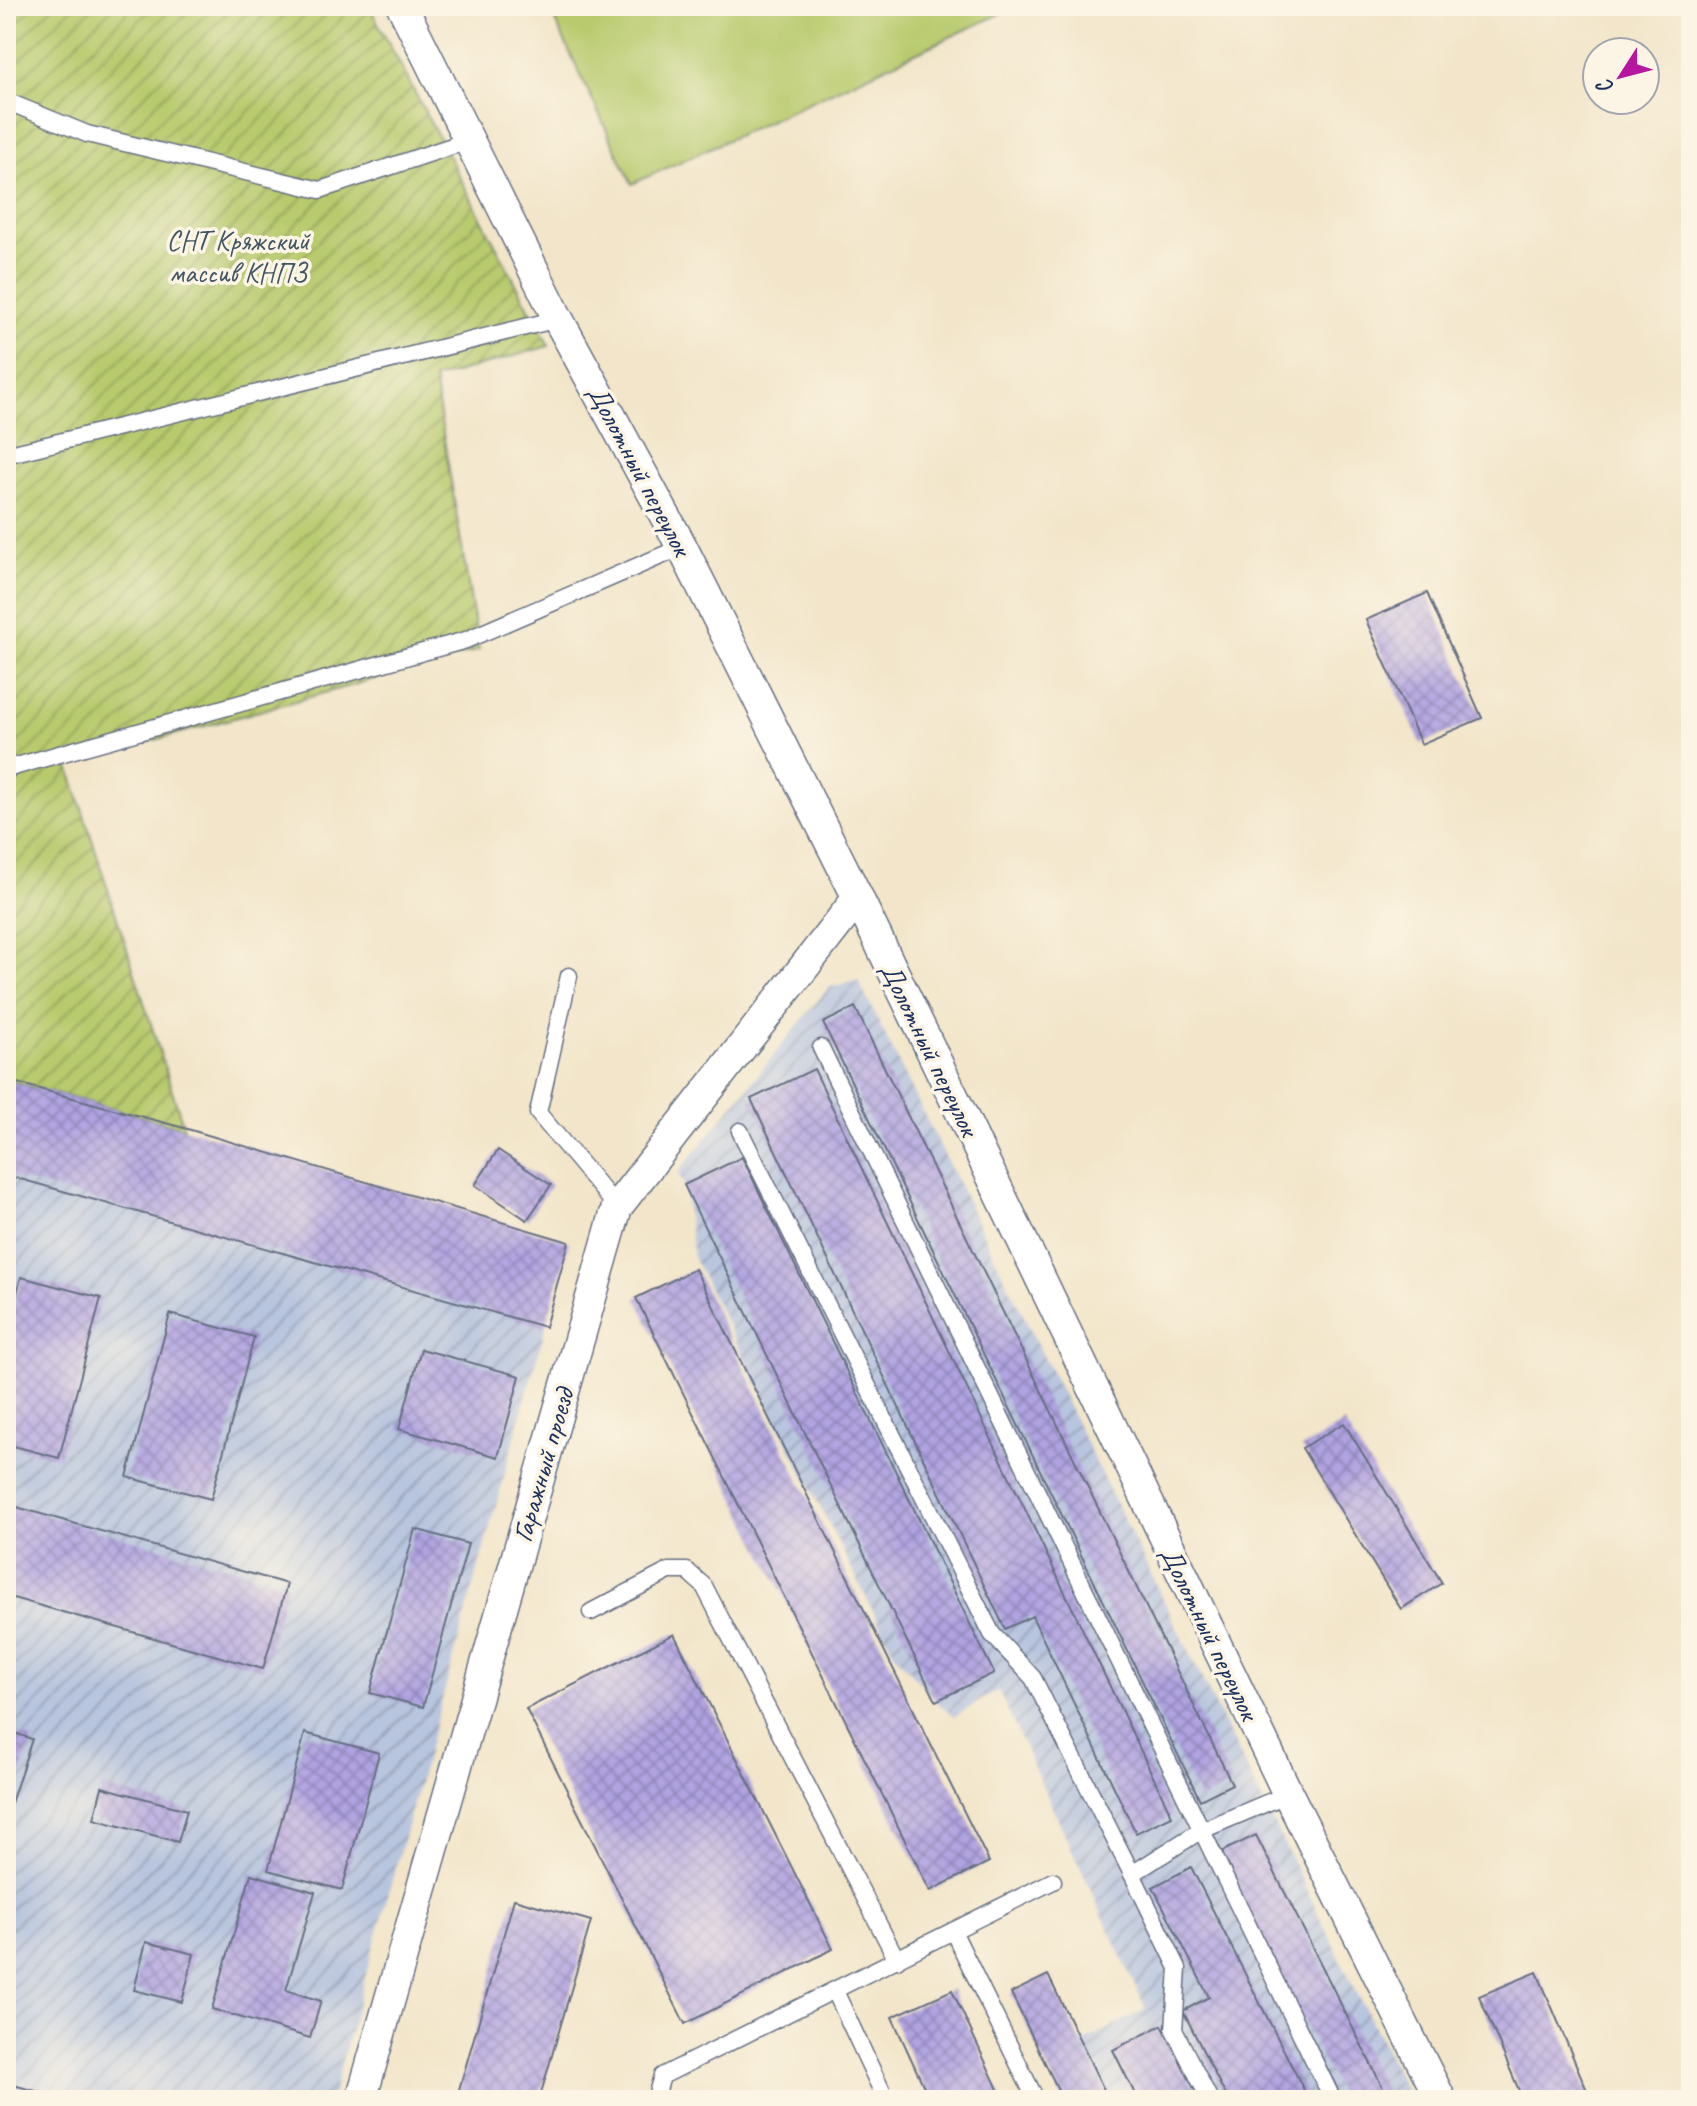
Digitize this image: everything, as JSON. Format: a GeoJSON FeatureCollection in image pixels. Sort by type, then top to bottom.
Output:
{"type":"FeatureCollection","features":[{"type":"Feature","properties":{"kind":"street","name":"Долотный переулок"},"geometry":{"type":"LineString","coordinates":[[402,6],[558,319],[682,547],[858,898],[1288,1794],[1441,2100]]}},
{"type":"Feature","properties":{"kind":"street","name":"Гаражный проезд"},"geometry":{"type":"LineString","coordinates":[[361,2100],[617,1207],[858,898]]}},
{"type":"Feature","properties":{"kind":"lane"},"geometry":{"type":"LineString","coordinates":[[6,101],[87,134],[320,190],[470,140]]}},
{"type":"Feature","properties":{"kind":"lane"},"geometry":{"type":"LineString","coordinates":[[6,455],[558,319]]}},
{"type":"Feature","properties":{"kind":"lane"},"geometry":{"type":"LineString","coordinates":[[6,769],[466,640],[682,547]]}},
{"type":"Feature","properties":{"kind":"lane"},"geometry":{"type":"LineString","coordinates":[[569,976],[538,1113],[617,1207]]}},
{"type":"Feature","properties":{"kind":"lane"},"geometry":{"type":"LineString","coordinates":[[821,1048],[1333,2100]]}},
{"type":"Feature","properties":{"kind":"lane"},"geometry":{"type":"LineString","coordinates":[[740,1131],[992,1634],[1033,1678],[1178,1968],[1174,2030],[1210,2100]]}},
{"type":"Feature","properties":{"kind":"lane"},"geometry":{"type":"LineString","coordinates":[[591,1612],[669,1571],[687,1571],[704,1586],[897,1960]]}},
{"type":"Feature","properties":{"kind":"lane"},"geometry":{"type":"LineString","coordinates":[[1132,1874],[1200,1831],[1288,1794]]}},
{"type":"Feature","properties":{"kind":"lane"},"geometry":{"type":"LineString","coordinates":[[655,2100],[662,2076],[1053,1881]]}},
{"type":"Feature","properties":{"kind":"lane"},"geometry":{"type":"LineString","coordinates":[[953,1931],[1036,2100]]}},
{"type":"Feature","properties":{"kind":"lane"},"geometry":{"type":"LineString","coordinates":[[835,1991],[886,2100]]}},
{"type":"Feature","properties":{"kind":"shaded area"},"geometry":{"type":"Polygon","coordinates":[[[858,980],[1410,2100],[1102,2100],[1075,2046],[1146,2009],[998,1690],[954,1717],[895,1654],[693,1257],[684,1185],[678,1173],[828,988],[858,980]]]}},
{"type":"Feature","properties":{"kind":"shaded area"},"geometry":{"type":"Polygon","coordinates":[[[6,1080],[184,1128],[569,1242],[331,2100],[6,2100],[6,1080]]]}},
{"type":"Feature","properties":{"kind":"green space","name":"СНТ Кряжский массив КНПЗ"},"geometry":{"type":"Polygon","coordinates":[[[6,6],[369,6],[549,346],[434,379],[479,650],[68,764],[184,1128],[6,1080],[6,6]]]}},
{"type":"Feature","properties":{"kind":"green space"},"geometry":{"type":"Polygon","coordinates":[[[548,6],[1017,6],[632,184],[548,6]]]}},
{"type":"Feature","properties":{"kind":"building"},"geometry":{"type":"Polygon","coordinates":[[[1427,593],[1482,718],[1421,744],[1366,620],[1427,593]]]}},
{"type":"Feature","properties":{"kind":"building"},"geometry":{"type":"Polygon","coordinates":[[[855,1007],[1232,1784],[1200,1800],[823,1023],[855,1007]]]}},
{"type":"Feature","properties":{"kind":"building"},"geometry":{"type":"Polygon","coordinates":[[[814,1069],[1172,1816],[1136,1833],[1032,1616],[1005,1629],[751,1099],[814,1069]]]}},
{"type":"Feature","properties":{"kind":"building"},"geometry":{"type":"Polygon","coordinates":[[[6,1080],[184,1128],[569,1242],[545,1327],[6,1175],[6,1080]]]}},
{"type":"Feature","properties":{"kind":"building"},"geometry":{"type":"Polygon","coordinates":[[[498,1150],[551,1185],[527,1220],[475,1185],[498,1150]]]}},
{"type":"Feature","properties":{"kind":"building"},"geometry":{"type":"Polygon","coordinates":[[[742,1157],[994,1673],[936,1701],[684,1185],[742,1157]]]}},
{"type":"Feature","properties":{"kind":"building"},"geometry":{"type":"Polygon","coordinates":[[[695,1269],[989,1862],[930,1891],[636,1298],[695,1269]]]}},
{"type":"Feature","properties":{"kind":"building"},"geometry":{"type":"Polygon","coordinates":[[[21,1277],[101,1298],[59,1458],[6,1444],[6,1336],[21,1277]]]}},
{"type":"Feature","properties":{"kind":"building"},"geometry":{"type":"Polygon","coordinates":[[[170,1314],[254,1337],[211,1499],[127,1477],[170,1314]]]}},
{"type":"Feature","properties":{"kind":"building"},"geometry":{"type":"Polygon","coordinates":[[[421,1349],[520,1376],[498,1457],[399,1429],[421,1349]]]}},
{"type":"Feature","properties":{"kind":"building"},"geometry":{"type":"Polygon","coordinates":[[[1344,1423],[1442,1583],[1401,1609],[1302,1448],[1344,1423]]]}},
{"type":"Feature","properties":{"kind":"building"},"geometry":{"type":"Polygon","coordinates":[[[6,1504],[287,1584],[263,1669],[6,1596],[6,1504]]]}},
{"type":"Feature","properties":{"kind":"building"},"geometry":{"type":"Polygon","coordinates":[[[415,1529],[468,1544],[423,1707],[370,1693],[415,1529]]]}},
{"type":"Feature","properties":{"kind":"building"},"geometry":{"type":"Polygon","coordinates":[[[674,1634],[833,1949],[685,2024],[526,1709],[674,1634]]]}},
{"type":"Feature","properties":{"kind":"building"},"geometry":{"type":"Polygon","coordinates":[[[6,1730],[32,1739],[7,1815],[6,1815],[6,1730]]]}},
{"type":"Feature","properties":{"kind":"building"},"geometry":{"type":"Polygon","coordinates":[[[305,1733],[379,1753],[342,1890],[268,1870],[305,1733]]]}},
{"type":"Feature","properties":{"kind":"building"},"geometry":{"type":"Polygon","coordinates":[[[102,1787],[187,1810],[178,1842],[94,1819],[102,1787]]]}},
{"type":"Feature","properties":{"kind":"building"},"geometry":{"type":"Polygon","coordinates":[[[1256,1835],[1389,2100],[1343,2100],[1219,1853],[1256,1835]]]}},
{"type":"Feature","properties":{"kind":"building"},"geometry":{"type":"Polygon","coordinates":[[[1191,1867],[1309,2100],[1228,2100],[1183,2011],[1209,1997],[1153,1887],[1191,1867]]]}},
{"type":"Feature","properties":{"kind":"building"},"geometry":{"type":"Polygon","coordinates":[[[251,1874],[315,1892],[286,1990],[321,2001],[310,2038],[212,2009],[251,1874]]]}},
{"type":"Feature","properties":{"kind":"building"},"geometry":{"type":"Polygon","coordinates":[[[514,1899],[591,1921],[539,2100],[456,2100],[514,1899]]]}},
{"type":"Feature","properties":{"kind":"building"},"geometry":{"type":"Polygon","coordinates":[[[146,1942],[194,1954],[182,2002],[134,1990],[146,1942]]]}},
{"type":"Feature","properties":{"kind":"building"},"geometry":{"type":"Polygon","coordinates":[[[1537,1972],[1591,2100],[1523,2100],[1479,1996],[1537,1972]]]}},
{"type":"Feature","properties":{"kind":"building"},"geometry":{"type":"Polygon","coordinates":[[[1048,1975],[1109,2100],[1063,2100],[1011,1993],[1048,1975]]]}},
{"type":"Feature","properties":{"kind":"building"},"geometry":{"type":"Polygon","coordinates":[[[952,1990],[1003,2100],[930,2100],[892,2017],[952,1990]]]}},
{"type":"Feature","properties":{"kind":"building"},"geometry":{"type":"Polygon","coordinates":[[[1162,2025],[1200,2100],[1138,2100],[1113,2050],[1162,2025]]]}},
{"type":"Feature","properties":{"kind":"building"},"geometry":{"type":"Polygon","coordinates":[[[6,2083],[65,2099],[6,2100],[6,2083]]]}}]}
